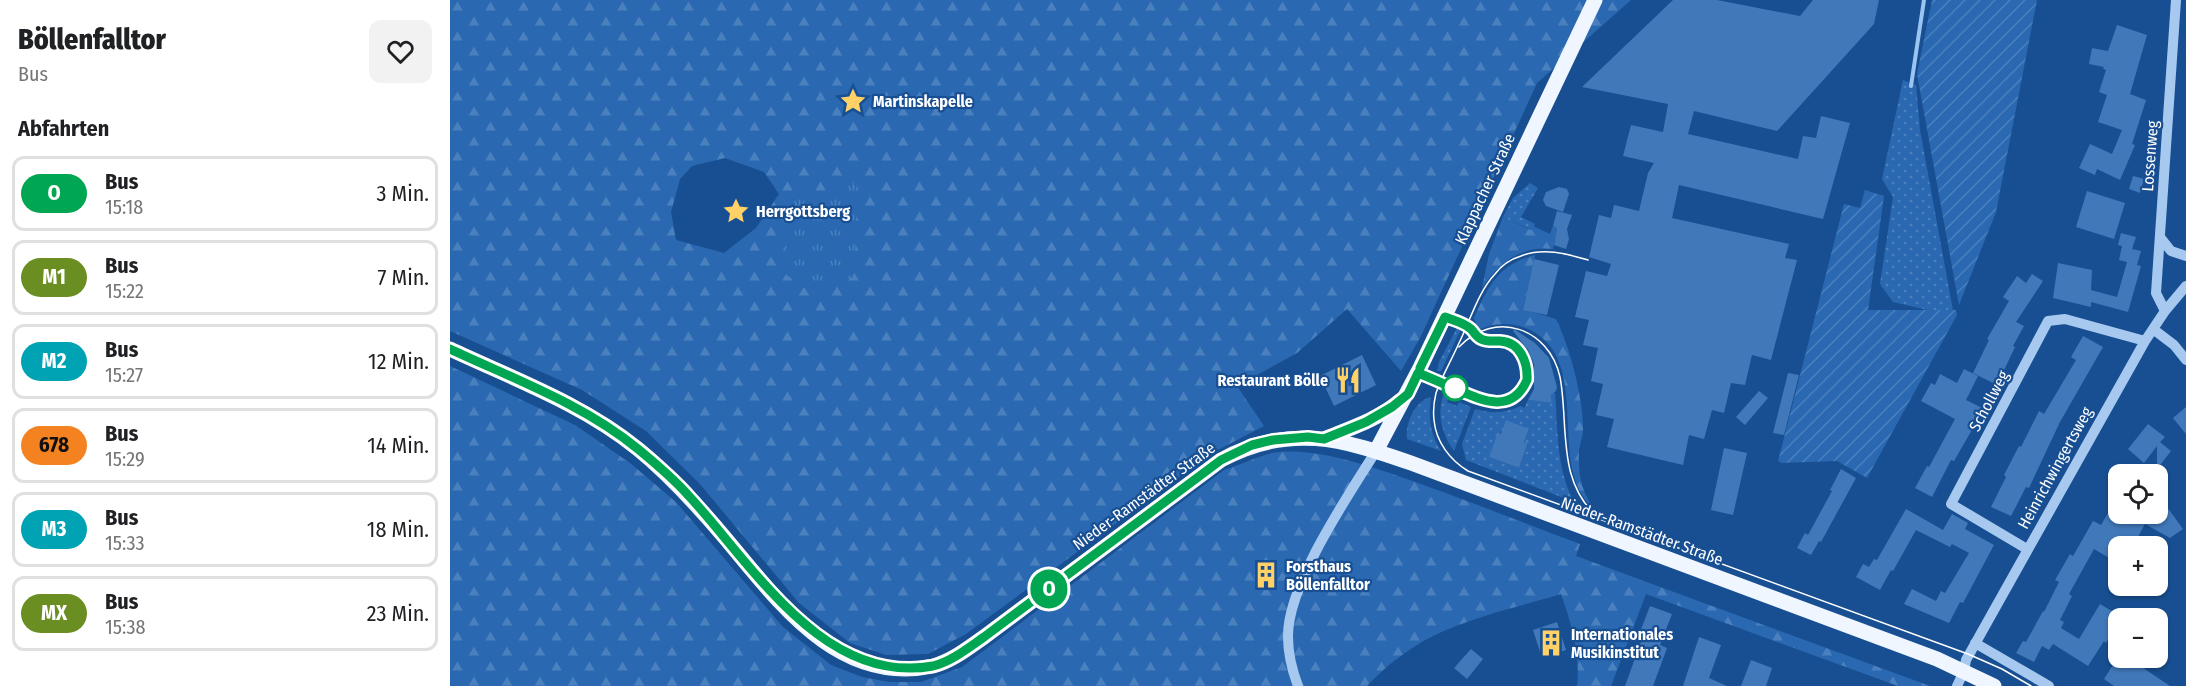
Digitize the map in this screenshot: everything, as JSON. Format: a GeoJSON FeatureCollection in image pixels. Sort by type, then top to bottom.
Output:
{"type":"FeatureCollection","features":[{"type":"Feature","properties":{"kind":"main road","name":"Klappacher Straße"},"geometry":{"type":"LineString","coordinates":[[1376,451],[1408,394],[1595,0]]}},
{"type":"Feature","properties":{"kind":"main road","name":"Nieder-Ramstädter Straße"},"geometry":{"type":"LineString","coordinates":[[450,349],[583,411],[636,447],[688,494],[790,615],[821,642],[843,656],[869,666],[894,670],[921,669],[952,658],[984,637],[1227,457],[1252,445],[1273,440],[1308,437],[1376,451],[1937,659],[1994,686]]}},
{"type":"Feature","properties":{"kind":"main road","name":"Klappacher Straße"},"geometry":{"type":"LineString","coordinates":[[1324,439],[1383,413],[1408,394]]}},
{"type":"Feature","properties":{"kind":"street","name":"Lossenweg"},"geometry":{"type":"LineString","coordinates":[[2165,311],[2156,293],[2176,0]]}},
{"type":"Feature","properties":{"kind":"street"},"geometry":{"type":"LineString","coordinates":[[2160,237],[2171,251],[2186,255]]}},
{"type":"Feature","properties":{"kind":"street","name":"Heinrichwingertsweg"},"geometry":{"type":"LineString","coordinates":[[1957,686],[1964,671],[1965,660],[2145,341],[2165,311],[2186,286]]}},
{"type":"Feature","properties":{"kind":"street","name":"Schollweg"},"geometry":{"type":"LineString","coordinates":[[2027,549],[1951,504],[2048,321],[2065,319],[2145,341]]}},
{"type":"Feature","properties":{"kind":"street"},"geometry":{"type":"LineString","coordinates":[[2153,329],[2174,345],[2186,360]]}},
{"type":"Feature","properties":{"kind":"street"},"geometry":{"type":"LineString","coordinates":[[1298,686],[1291,666],[1287,636],[1297,592],[1338,512],[1376,451]]}},
{"type":"Feature","properties":{"kind":"street"},"geometry":{"type":"LineString","coordinates":[[1975,643],[2049,686]]}},
{"type":"Feature","properties":{"kind":"green space"},"geometry":{"type":"Polygon","coordinates":[[[450,0],[1631,0],[1537,83],[1421,336],[1401,371],[1347,309],[1297,353],[1237,386],[1264,426],[1210,454],[966,634],[928,654],[886,655],[850,643],[799,603],[700,484],[646,431],[582,390],[450,331],[450,0]],[[725,158],[692,166],[680,179],[671,212],[676,240],[724,253],[756,228],[779,194],[764,172],[725,158]]]}},
{"type":"Feature","properties":{"kind":"green space"},"geometry":{"type":"Polygon","coordinates":[[[1932,0],[2037,0],[1996,212],[1959,305],[1917,74],[1932,0]]]}},
{"type":"Feature","properties":{"kind":"green space"},"geometry":{"type":"Polygon","coordinates":[[[1903,80],[1916,85],[1920,130],[1954,316],[1893,302],[1880,284],[1893,197],[1882,179],[1903,80]]]}},
{"type":"Feature","properties":{"kind":"green space"},"geometry":{"type":"Polygon","coordinates":[[[858,182],[854,277],[803,288],[782,271],[787,201],[858,182]]]}},
{"type":"Feature","properties":{"kind":"green space"},"geometry":{"type":"Polygon","coordinates":[[[1530,183],[1538,188],[1521,217],[1535,224],[1532,230],[1503,217],[1513,198],[1530,183]]]}},
{"type":"Feature","properties":{"kind":"green space"},"geometry":{"type":"Polygon","coordinates":[[[1865,190],[1884,196],[1868,310],[1956,310],[1957,315],[1867,478],[1837,461],[1782,463],[1778,461],[1844,204],[1860,208],[1865,190]]]}},
{"type":"Feature","properties":{"kind":"green space"},"geometry":{"type":"Polygon","coordinates":[[[1503,217],[1531,230],[1533,226],[1550,234],[1553,226],[1557,228],[1553,249],[1521,253],[1503,264],[1482,288],[1489,254],[1503,217]]]}},
{"type":"Feature","properties":{"kind":"green space"},"geometry":{"type":"Polygon","coordinates":[[[1535,255],[1523,309],[1556,319],[1566,344],[1579,390],[1583,419],[1579,450],[1580,475],[1586,496],[1595,511],[1582,495],[1574,476],[1570,456],[1566,391],[1562,371],[1554,353],[1542,338],[1523,327],[1500,324],[1478,330],[1474,318],[1496,278],[1512,264],[1535,255]]]}},
{"type":"Feature","properties":{"kind":"green space"},"geometry":{"type":"Polygon","coordinates":[[[1458,326],[1462,326],[1441,371],[1437,371],[1439,362],[1458,326]]]}},
{"type":"Feature","properties":{"kind":"green space"},"geometry":{"type":"Polygon","coordinates":[[[450,366],[575,425],[630,463],[676,502],[783,627],[831,665],[862,677],[889,682],[921,682],[962,667],[1224,470],[1272,453],[1291,451],[1335,457],[1358,463],[1443,492],[1580,544],[1576,556],[1930,686],[1898,686],[1646,594],[1611,686],[1577,686],[1578,663],[1572,628],[1561,594],[1503,610],[1435,635],[1384,669],[1367,686],[450,686],[450,366]]]}},
{"type":"Feature","properties":{"kind":"green space"},"geometry":{"type":"Polygon","coordinates":[[[1555,393],[1561,462],[1574,502],[1466,460],[1462,444],[1475,409],[1498,412],[1521,406],[1524,408],[1528,400],[1552,403],[1551,394],[1555,393]],[[1529,429],[1498,433],[1489,457],[1519,468],[1528,444],[1524,442],[1529,429]]]}},
{"type":"Feature","properties":{"kind":"green space"},"geometry":{"type":"Polygon","coordinates":[[[1443,395],[1449,397],[1447,402],[1457,406],[1459,402],[1471,407],[1454,451],[1446,438],[1442,424],[1440,410],[1443,395]]]}},
{"type":"Feature","properties":{"kind":"green space"},"geometry":{"type":"Polygon","coordinates":[[[1431,397],[1431,425],[1434,438],[1441,451],[1407,439],[1412,414],[1420,403],[1431,397]]]}},
{"type":"Feature","properties":{"kind":"building"},"geometry":{"type":"Polygon","coordinates":[[[1673,0],[1717,0],[1800,16],[1813,0],[1879,0],[1874,24],[1777,131],[1694,111],[1688,134],[1798,159],[1803,136],[1816,138],[1821,116],[1850,123],[1823,219],[1679,185],[1672,218],[1789,244],[1785,258],[1797,260],[1771,360],[1752,355],[1745,385],[1731,383],[1724,413],[1712,410],[1704,439],[1689,435],[1683,465],[1607,447],[1614,419],[1596,415],[1603,384],[1591,381],[1598,348],[1583,345],[1589,320],[1575,317],[1586,271],[1607,276],[1611,264],[1589,257],[1599,215],[1611,218],[1614,205],[1639,211],[1648,173],[1654,163],[1623,156],[1631,125],[1663,132],[1668,104],[1582,87],[1673,0]]]}},
{"type":"Feature","properties":{"kind":"building"},"geometry":{"type":"Polygon","coordinates":[[[2117,25],[2147,35],[2130,94],[2146,100],[2132,144],[2135,145],[2120,180],[2097,169],[2095,175],[2079,168],[2090,144],[2112,154],[2122,130],[2098,122],[2107,95],[2099,92],[2106,70],[2103,69],[2104,67],[2089,64],[2092,48],[2108,51],[2117,25]]]}},
{"type":"Feature","properties":{"kind":"building"},"geometry":{"type":"Polygon","coordinates":[[[2133,176],[2144,179],[2140,193],[2129,189],[2133,176]]]}},
{"type":"Feature","properties":{"kind":"building"},"geometry":{"type":"Polygon","coordinates":[[[1559,187],[1567,189],[1569,194],[1563,212],[1546,206],[1543,200],[1546,192],[1559,187]]]}},
{"type":"Feature","properties":{"kind":"building"},"geometry":{"type":"Polygon","coordinates":[[[2087,191],[2125,203],[2114,239],[2076,227],[2087,191]]]}},
{"type":"Feature","properties":{"kind":"building"},"geometry":{"type":"Polygon","coordinates":[[[1557,211],[1572,215],[1567,229],[1569,239],[1566,249],[1554,245],[1557,228],[1553,226],[1557,211]]]}},
{"type":"Feature","properties":{"kind":"building"},"geometry":{"type":"Polygon","coordinates":[[[2121,233],[2136,237],[2132,249],[2141,251],[2137,265],[2141,266],[2128,312],[2091,302],[2091,307],[2053,298],[2058,263],[2092,270],[2091,290],[2117,297],[2127,262],[2119,260],[2122,246],[2118,245],[2121,233]]]}},
{"type":"Feature","properties":{"kind":"building"},"geometry":{"type":"Polygon","coordinates":[[[1534,259],[1559,265],[1547,315],[1523,310],[1534,259]]]}},
{"type":"Feature","properties":{"kind":"building"},"geometry":{"type":"Polygon","coordinates":[[[2032,274],[2043,281],[2016,322],[2024,326],[1997,385],[1973,373],[1989,340],[1987,339],[2009,301],[2003,297],[2017,276],[2026,283],[2032,274]]]}},
{"type":"Feature","properties":{"kind":"building"},"geometry":{"type":"Polygon","coordinates":[[[1514,329],[1535,343],[1549,358],[1557,387],[1551,395],[1552,403],[1528,400],[1534,389],[1534,364],[1528,350],[1513,331],[1514,329]]]}},
{"type":"Feature","properties":{"kind":"building"},"geometry":{"type":"Polygon","coordinates":[[[2083,336],[2103,347],[2060,422],[2029,488],[2026,487],[2011,516],[1991,507],[2006,477],[2004,475],[2039,411],[2044,414],[2076,360],[2071,357],[2083,336]]]}},
{"type":"Feature","properties":{"kind":"building","name":"Restaurant Bölle"},"geometry":{"type":"Polygon","coordinates":[[[1362,355],[1376,385],[1334,406],[1320,376],[1362,355]]]}},
{"type":"Feature","properties":{"kind":"building"},"geometry":{"type":"Polygon","coordinates":[[[1964,369],[1978,376],[1966,400],[1984,409],[1954,461],[1951,460],[1932,497],[1915,488],[1955,419],[1921,401],[1931,383],[1935,385],[1940,374],[1957,383],[1964,369]]]}},
{"type":"Feature","properties":{"kind":"building"},"geometry":{"type":"Polygon","coordinates":[[[1788,373],[1799,375],[1784,435],[1773,433],[1788,373]]]}},
{"type":"Feature","properties":{"kind":"building"},"geometry":{"type":"Polygon","coordinates":[[[1759,391],[1768,398],[1745,425],[1736,417],[1759,391]]]}},
{"type":"Feature","properties":{"kind":"building"},"geometry":{"type":"Polygon","coordinates":[[[2186,407],[2186,434],[2173,418],[2186,407]]]}},
{"type":"Feature","properties":{"kind":"building"},"geometry":{"type":"Polygon","coordinates":[[[1506,420],[1529,429],[1524,442],[1528,443],[1519,468],[1489,457],[1498,432],[1501,434],[1506,420]]]}},
{"type":"Feature","properties":{"kind":"building"},"geometry":{"type":"Polygon","coordinates":[[[2148,424],[2165,437],[2160,442],[2171,451],[2161,464],[2157,464],[2157,446],[2144,463],[2128,449],[2148,424]]]}},
{"type":"Feature","properties":{"kind":"building"},"geometry":{"type":"Polygon","coordinates":[[[1724,448],[1747,453],[1733,515],[1711,510],[1724,448]]]}},
{"type":"Feature","properties":{"kind":"building"},"geometry":{"type":"Polygon","coordinates":[[[1841,469],[1856,478],[1821,542],[1819,541],[1811,555],[1797,548],[1805,533],[1808,535],[1841,469]]]}},
{"type":"Feature","properties":{"kind":"building"},"geometry":{"type":"Polygon","coordinates":[[[2168,508],[2183,529],[2170,538],[2145,524],[2168,524],[2168,508]]]}},
{"type":"Feature","properties":{"kind":"building"},"geometry":{"type":"Polygon","coordinates":[[[1906,509],[1943,530],[1952,514],[1968,523],[1965,529],[1994,545],[1963,603],[1960,602],[1949,623],[1904,604],[1912,589],[1936,601],[1941,591],[1945,593],[1969,553],[1952,544],[1950,547],[1916,530],[1880,590],[1856,577],[1863,564],[1869,567],[1874,559],[1877,560],[1906,509]]]}},
{"type":"Feature","properties":{"kind":"building"},"geometry":{"type":"Polygon","coordinates":[[[2108,513],[2108,524],[2145,524],[2138,536],[2108,536],[2108,557],[2094,549],[2069,594],[2072,596],[2060,620],[2064,622],[2061,628],[2079,639],[2100,604],[2108,609],[2108,640],[2106,643],[2104,641],[2088,666],[2053,644],[2049,650],[2042,646],[2034,662],[2016,653],[2023,641],[2026,642],[2044,612],[2059,582],[2055,580],[2070,554],[2073,556],[2093,521],[2101,525],[2108,513]]]}},
{"type":"Feature","properties":{"kind":"building","name":"Forsthaus Böllenfalltor"},"geometry":{"type":"Polygon","coordinates":[[[1261,565],[1277,573],[1270,586],[1254,577],[1261,565]]]}},
{"type":"Feature","properties":{"kind":"building"},"geometry":{"type":"Polygon","coordinates":[[[1650,606],[1672,614],[1660,645],[1667,648],[1653,686],[1625,686],[1642,639],[1638,637],[1650,606]]]}},
{"type":"Feature","properties":{"kind":"building","name":"Internationales Musikinstitut"},"geometry":{"type":"Polygon","coordinates":[[[1557,622],[1566,650],[1542,658],[1533,630],[1557,622]]]}},
{"type":"Feature","properties":{"kind":"building"},"geometry":{"type":"Polygon","coordinates":[[[1699,637],[1721,645],[1709,678],[1727,686],[1683,686],[1699,637]]]}},
{"type":"Feature","properties":{"kind":"building"},"geometry":{"type":"Polygon","coordinates":[[[1471,649],[1483,659],[1467,679],[1454,668],[1471,649]]]}},
{"type":"Feature","properties":{"kind":"building"},"geometry":{"type":"Polygon","coordinates":[[[1751,660],[1772,668],[1766,686],[1741,686],[1751,660]]]}},
{"type":"Feature","properties":{"kind":"building"},"geometry":{"type":"Polygon","coordinates":[[[2111,668],[2143,668],[2170,686],[2114,686],[2104,679],[2111,668]]]}},
{"type":"Feature","properties":{"kind":"waterway"},"geometry":{"type":"LineString","coordinates":[[1911,86],[1924,0]]}},
{"type":"Feature","properties":{"kind":"tram line"},"geometry":{"type":"LineString","coordinates":[[1588,260],[1555,252],[1529,253],[1506,263],[1489,281],[1435,396],[1435,428],[1445,450],[1455,461],[1468,471],[1968,654],[2002,669],[2031,686]]}},
{"type":"Feature","properties":{"kind":"tram line"},"geometry":{"type":"LineString","coordinates":[[1459,347],[1473,335],[1488,329],[1504,327],[1519,329],[1533,336],[1545,346],[1554,360],[1560,377],[1570,470],[1585,503],[1598,517]]}},
{"type":"Feature","properties":{"kind":"bus line","name":"O"},"geometry":{"type":"LineString","coordinates":[[450,349],[583,411],[636,447],[688,494],[790,615],[821,642],[843,656],[869,666],[894,670],[921,669],[935,666],[952,658],[984,637],[1181,489],[1232,454],[1252,445],[1273,440],[1308,437],[1324,439],[1360,425],[1383,413],[1408,394],[1418,373],[1491,402],[1514,397],[1527,380],[1527,368],[1522,354],[1513,345],[1505,342],[1483,341],[1474,334],[1470,327],[1445,317],[1420,368]]}},
{"type":"Feature","properties":{"kind":"place","name":"Martinskapelle"},"geometry":{"type":"Point","coordinates":[853,101]}},
{"type":"Feature","properties":{"kind":"place","name":"Herrgottsberg"},"geometry":{"type":"Point","coordinates":[736,211]}},
{"type":"Feature","properties":{"kind":"place","name":"Restaurant Bölle"},"geometry":{"type":"Point","coordinates":[1348,380]}},
{"type":"Feature","properties":{"kind":"place","name":"Forsthaus Böllenfalltor"},"geometry":{"type":"Point","coordinates":[1266,575]}},
{"type":"Feature","properties":{"kind":"place","name":"Internationales Musikinstitut"},"geometry":{"type":"Point","coordinates":[1551,643]}}]}
